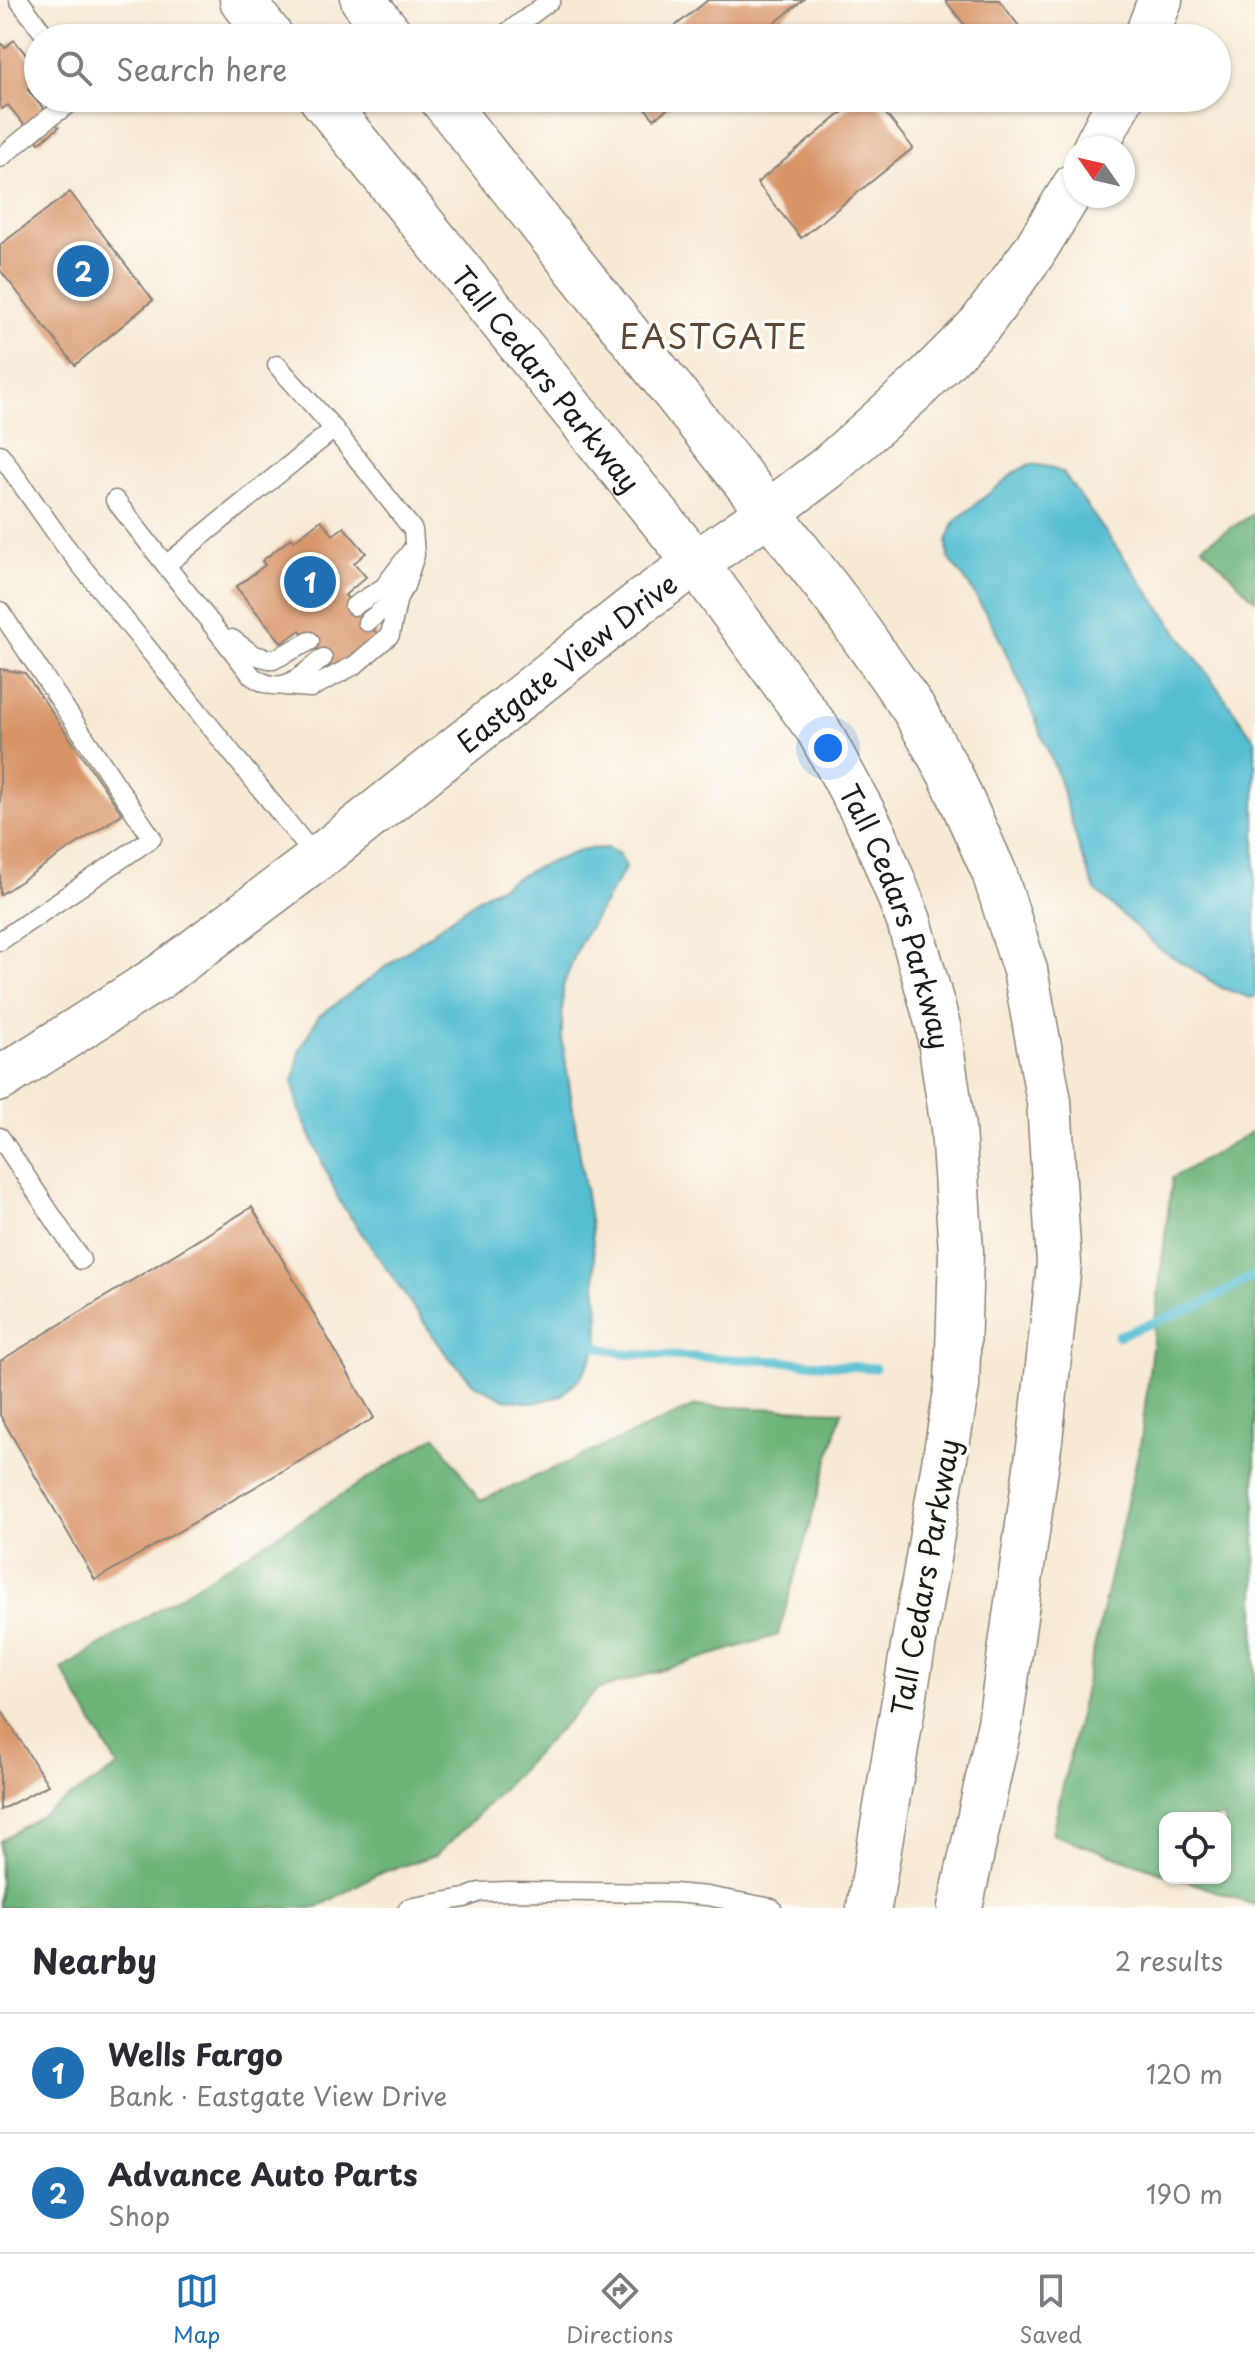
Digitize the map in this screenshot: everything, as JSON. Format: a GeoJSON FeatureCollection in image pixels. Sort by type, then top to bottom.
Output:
{"type":"FeatureCollection","features":[{"type":"Feature","properties":{"kind":"main road"},"geometry":{"type":"LineString","coordinates":[[242,0],[261,24]]}},
{"type":"Feature","properties":{"kind":"main road"},"geometry":{"type":"LineString","coordinates":[[363,0],[382,24]]}},
{"type":"Feature","properties":{"kind":"main road"},"geometry":{"type":"LineString","coordinates":[[1151,24],[1160,0]]}},
{"type":"Feature","properties":{"kind":"main road","name":"Tall Cedars Parkway"},"geometry":{"type":"LineString","coordinates":[[332,112],[697,564],[819,731],[874,833],[909,921],[938,1026],[953,1128],[961,1252],[957,1386],[869,1908]]}},
{"type":"Feature","properties":{"kind":"main road"},"geometry":{"type":"LineString","coordinates":[[452,112],[769,512],[840,604],[913,708],[950,774],[994,872],[1025,970],[1049,1101],[1059,1264],[1040,1440],[1000,1723],[960,1908]]}},
{"type":"Feature","properties":{"kind":"main road"},"geometry":{"type":"LineString","coordinates":[[1101,136],[1114,112]]}},
{"type":"Feature","properties":{"kind":"main road","name":"Eastgate View Drive"},"geometry":{"type":"LineString","coordinates":[[0,1079],[161,976],[317,859],[643,600],[827,468],[980,325],[1033,253],[1063,204]]}},
{"type":"Feature","properties":{"kind":"lane"},"geometry":{"type":"LineString","coordinates":[[19,0],[37,24]]}},
{"type":"Feature","properties":{"kind":"lane"},"geometry":{"type":"LineString","coordinates":[[519,24],[551,0]]}},
{"type":"Feature","properties":{"kind":"lane"},"geometry":{"type":"LineString","coordinates":[[0,158],[57,112]]}},
{"type":"Feature","properties":{"kind":"lane"},"geometry":{"type":"LineString","coordinates":[[115,500],[252,676],[271,686],[311,688],[355,665],[390,635],[398,597],[410,575],[414,538],[334,429],[277,365]]}},
{"type":"Feature","properties":{"kind":"lane"},"geometry":{"type":"LineString","coordinates":[[166,565],[334,429]]}},
{"type":"Feature","properties":{"kind":"lane"},"geometry":{"type":"LineString","coordinates":[[0,454],[63,543],[317,859]]}},
{"type":"Feature","properties":{"kind":"lane"},"geometry":{"type":"LineString","coordinates":[[354,606],[384,587],[414,538]]}},
{"type":"Feature","properties":{"kind":"lane"},"geometry":{"type":"LineString","coordinates":[[367,622],[398,597]]}},
{"type":"Feature","properties":{"kind":"lane"},"geometry":{"type":"LineString","coordinates":[[0,611],[152,838],[0,941]]}},
{"type":"Feature","properties":{"kind":"lane"},"geometry":{"type":"LineString","coordinates":[[211,623],[254,655],[273,660],[310,641]]}},
{"type":"Feature","properties":{"kind":"lane"},"geometry":{"type":"LineString","coordinates":[[284,686],[323,658]]}},
{"type":"Feature","properties":{"kind":"lane"},"geometry":{"type":"LineString","coordinates":[[0,1137],[81,1260]]}},
{"type":"Feature","properties":{"kind":"lane"},"geometry":{"type":"LineString","coordinates":[[408,1908],[460,1903],[480,1892],[508,1891],[673,1893],[772,1908]]}},
{"type":"Feature","properties":{"kind":"green space"},"geometry":{"type":"Polygon","coordinates":[[[1255,513],[1255,600],[1202,546],[1255,513]]]}},
{"type":"Feature","properties":{"kind":"green space"},"geometry":{"type":"Polygon","coordinates":[[[1255,1130],[1255,1905],[1195,1884],[1231,1884],[1231,1812],[1159,1812],[1159,1872],[1052,1834],[1141,1440],[1172,1178],[1255,1130]]]}},
{"type":"Feature","properties":{"kind":"green space"},"geometry":{"type":"Polygon","coordinates":[[[695,1406],[842,1411],[778,1635],[597,1690],[436,1855],[377,1874],[317,1908],[0,1908],[0,1841],[118,1767],[62,1669],[436,1436],[480,1501],[695,1406]]]}},
{"type":"Feature","properties":{"kind":"water"},"geometry":{"type":"Polygon","coordinates":[[[1030,464],[1063,473],[1255,740],[1255,996],[1251,998],[1222,988],[1160,949],[1095,890],[1058,776],[1028,701],[995,629],[969,585],[948,558],[947,541],[955,521],[1015,472],[1030,464]]]}},
{"type":"Feature","properties":{"kind":"water"},"geometry":{"type":"Polygon","coordinates":[[[607,848],[619,854],[626,867],[580,943],[563,986],[562,1038],[592,1233],[599,1319],[598,1347],[582,1376],[561,1396],[533,1403],[505,1399],[474,1384],[446,1354],[340,1202],[300,1112],[293,1084],[300,1049],[318,1017],[480,897],[533,869],[584,849],[607,848]]]}},
{"type":"Feature","properties":{"kind":"building"},"geometry":{"type":"Polygon","coordinates":[[[708,0],[803,0],[773,24],[678,24],[708,0]]]}},
{"type":"Feature","properties":{"kind":"building"},"geometry":{"type":"Polygon","coordinates":[[[945,0],[999,0],[1017,24],[964,24],[945,0]]]}},
{"type":"Feature","properties":{"kind":"building"},"geometry":{"type":"Polygon","coordinates":[[[14,40],[24,52],[24,112],[46,112],[59,127],[39,143],[8,105],[2,109],[0,106],[0,42],[5,48],[14,40]]]}},
{"type":"Feature","properties":{"kind":"building"},"geometry":{"type":"Polygon","coordinates":[[[648,112],[663,112],[654,119],[648,112]]]}},
{"type":"Feature","properties":{"kind":"building"},"geometry":{"type":"Polygon","coordinates":[[[843,112],[884,112],[913,148],[801,238],[757,183],[843,112]]]}},
{"type":"Feature","properties":{"kind":"building"},"geometry":{"type":"Polygon","coordinates":[[[70,192],[153,300],[75,365],[0,270],[0,245],[70,192]]]}},
{"type":"Feature","properties":{"kind":"building"},"geometry":{"type":"Polygon","coordinates":[[[321,520],[333,535],[344,527],[366,553],[354,563],[366,577],[345,595],[378,635],[333,670],[300,630],[282,643],[236,587],[265,565],[262,561],[291,538],[294,541],[321,520]]]}},
{"type":"Feature","properties":{"kind":"building"},"geometry":{"type":"Polygon","coordinates":[[[0,669],[25,673],[122,814],[0,895],[0,669]]]}},
{"type":"Feature","properties":{"kind":"building"},"geometry":{"type":"Polygon","coordinates":[[[252,1207],[374,1418],[95,1580],[0,1415],[0,1361],[252,1207]]]}},
{"type":"Feature","properties":{"kind":"building"},"geometry":{"type":"Polygon","coordinates":[[[0,1708],[48,1785],[0,1810],[0,1708]]]}},
{"type":"Feature","properties":{"kind":"waterway"},"geometry":{"type":"LineString","coordinates":[[1118,1336],[1202,1304],[1255,1275]]}},
{"type":"Feature","properties":{"kind":"waterway"},"geometry":{"type":"LineString","coordinates":[[598,1347],[625,1354],[875,1368]]}},
{"type":"Feature","properties":{"kind":"place","name":"Advance Auto Parts"},"geometry":{"type":"Point","coordinates":[83,271]}},
{"type":"Feature","properties":{"kind":"place","name":"Wells Fargo"},"geometry":{"type":"Point","coordinates":[310,582]}},
{"type":"Feature","properties":{"kind":"district","name":"EASTGATE"},"geometry":{"type":"Point","coordinates":[714,336]}}]}
